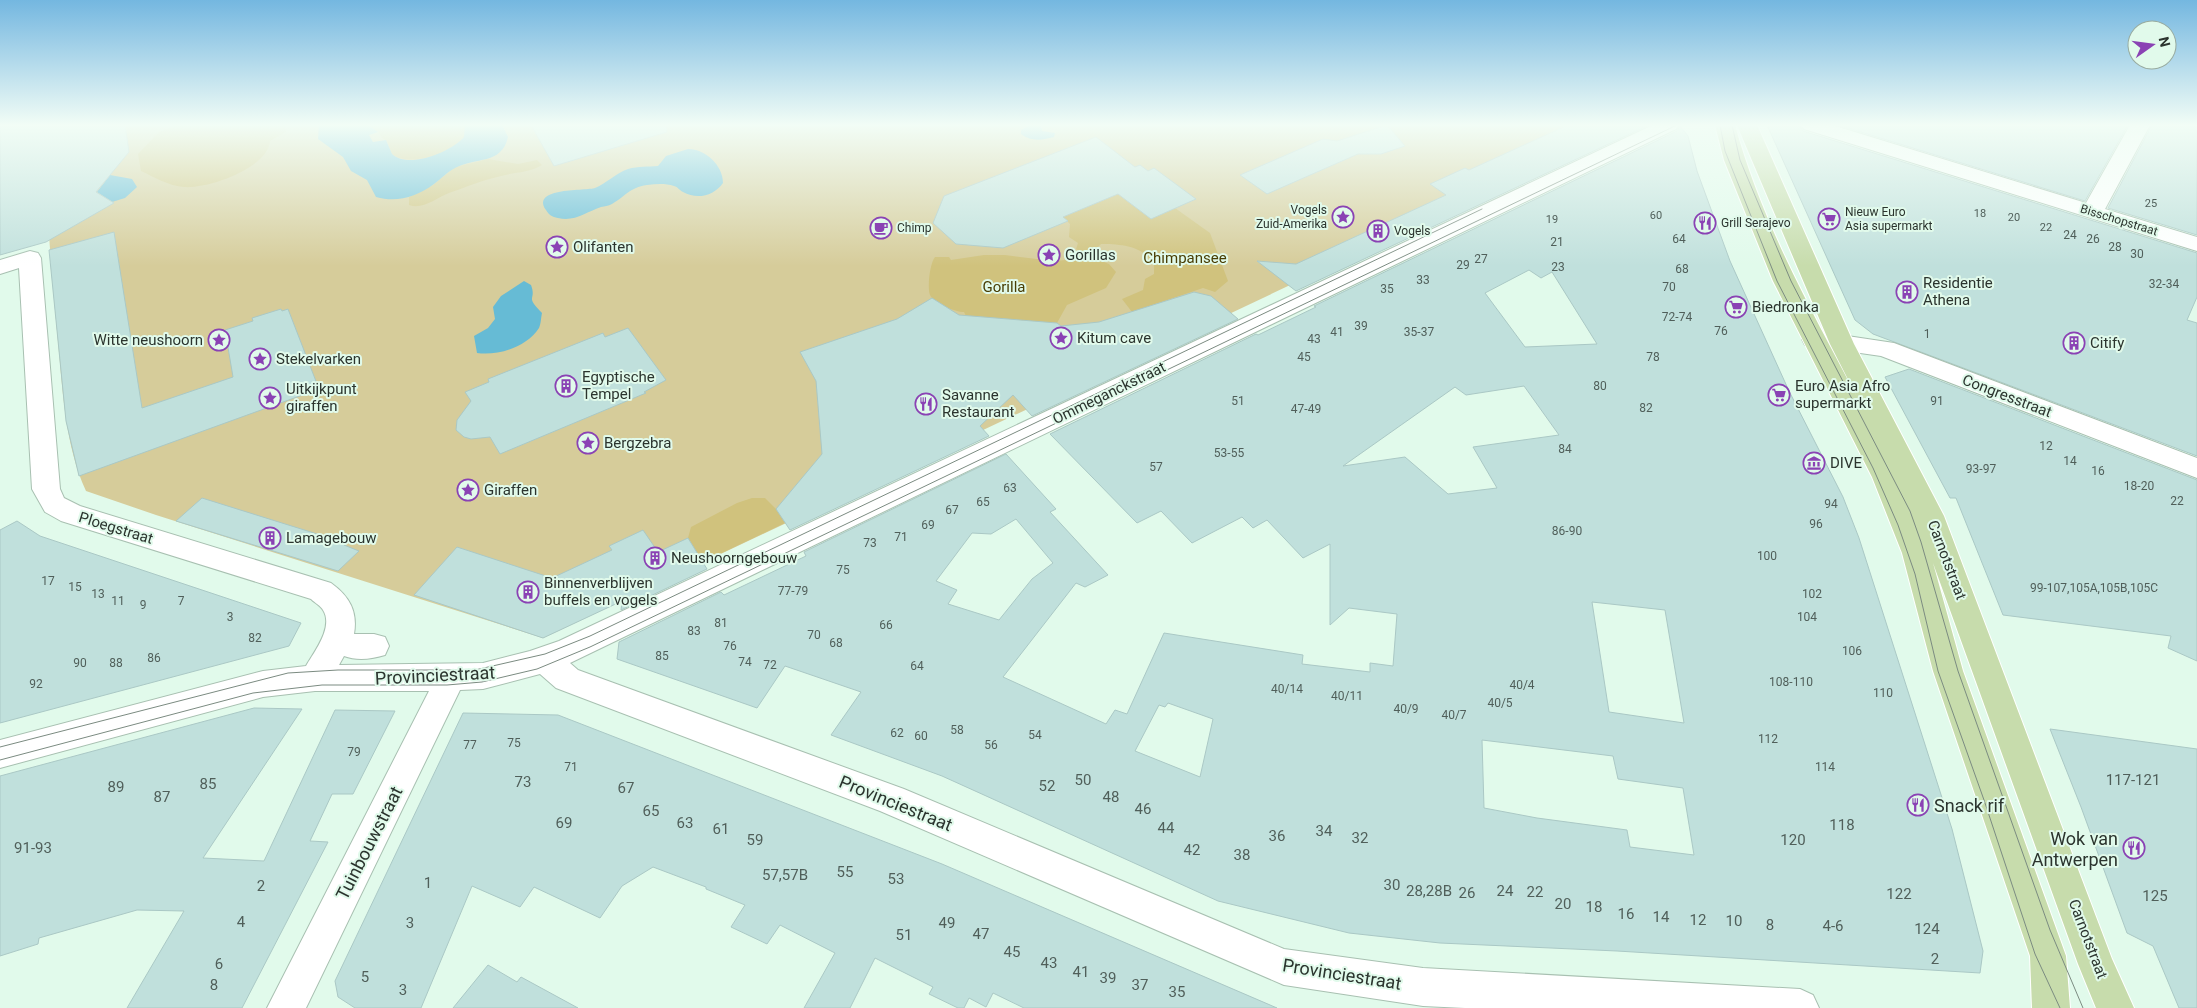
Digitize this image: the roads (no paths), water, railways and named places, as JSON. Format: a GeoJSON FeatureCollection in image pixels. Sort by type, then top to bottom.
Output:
{"type":"FeatureCollection","features":[{"type":"Feature","properties":{"kind":"main road","name":"Carnotstraat"},"geometry":{"type":"LineString","coordinates":[[1739,172],[1784,281],[1828,342],[1930,516],[2093,955],[2115,1008]]}},
{"type":"Feature","properties":{"kind":"main road","name":"Carnotstraat"},"geometry":{"type":"LineString","coordinates":[[1765,172],[1828,342],[1916,552],[1948,671],[2048,956],[2051,1008]]}},
{"type":"Feature","properties":{"kind":"street","name":"Ommeganckstraat"},"geometry":{"type":"LineString","coordinates":[[548,658],[589,642],[1571,172]]}},
{"type":"Feature","properties":{"kind":"street","name":"Bisschopstraat"},"geometry":{"type":"LineString","coordinates":[[1963,172],[2197,244]]}},
{"type":"Feature","properties":{"kind":"street"},"geometry":{"type":"LineString","coordinates":[[2092,212],[2114,172]]}},
{"type":"Feature","properties":{"kind":"street","name":"Ploegstraat"},"geometry":{"type":"LineString","coordinates":[[0,267],[30,258],[46,489],[50,501],[59,509],[71,514],[321,592],[330,597],[336,602],[341,612],[340,630],[315,678]]}},
{"type":"Feature","properties":{"kind":"street","name":"Congresstraat"},"geometry":{"type":"LineString","coordinates":[[1828,342],[1886,349],[2197,468]]}},
{"type":"Feature","properties":{"kind":"street","name":"Provinciestraat"},"geometry":{"type":"LineString","coordinates":[[0,754],[264,684],[315,678],[451,678],[499,673],[548,658],[550,664],[567,679],[892,800],[1284,967],[1423,987],[1800,1008]]}},
{"type":"Feature","properties":{"kind":"street","name":"Tuinbouwstraat"},"geometry":{"type":"LineString","coordinates":[[286,1008],[451,678]]}},
{"type":"Feature","properties":{"kind":"water"},"geometry":{"type":"Polygon","coordinates":[[[353,172],[448,172],[427,189],[399,199],[376,197],[367,180],[353,172]]]}},
{"type":"Feature","properties":{"kind":"water"},"geometry":{"type":"Polygon","coordinates":[[[622,172],[721,172],[723,183],[710,194],[699,196],[688,194],[671,185],[641,186],[611,205],[570,219],[556,218],[546,210],[543,203],[546,197],[562,192],[595,188],[622,172]]]}},
{"type":"Feature","properties":{"kind":"water"},"geometry":{"type":"Polygon","coordinates":[[[110,175],[132,179],[137,187],[125,198],[112,202],[97,192],[110,175]]]}},
{"type":"Feature","properties":{"kind":"water"},"geometry":{"type":"Polygon","coordinates":[[[524,281],[531,285],[532,300],[542,313],[539,328],[534,335],[511,349],[494,353],[477,353],[474,336],[488,328],[495,319],[493,307],[501,296],[524,281]]]}},
{"type":"Feature","properties":{"kind":"tram line"},"geometry":{"type":"LineString","coordinates":[[0,760],[253,693],[322,685],[447,685],[482,682],[537,669],[590,647],[1579,172]]}},
{"type":"Feature","properties":{"kind":"tram line"},"geometry":{"type":"LineString","coordinates":[[1733,172],[1777,281],[1873,468],[1898,525],[1915,574],[1938,671],[1984,800],[2035,954],[2060,1008]]}},
{"type":"Feature","properties":{"kind":"tram line"},"geometry":{"type":"LineString","coordinates":[[1745,172],[1791,281],[1910,511],[1921,542],[1958,671],[2050,930],[2083,1008]]}},
{"type":"Feature","properties":{"kind":"tram line"},"geometry":{"type":"LineString","coordinates":[[0,747],[288,673],[338,670],[475,670],[545,654],[590,636],[1482,209]]}},
{"type":"Feature","properties":{"kind":"place","name":"Vogels Zuid-Amerika"},"geometry":{"type":"Point","coordinates":[1343,217]}},
{"type":"Feature","properties":{"kind":"place","name":"Nieuw Euro Asia supermarkt"},"geometry":{"type":"Point","coordinates":[1829,219]}},
{"type":"Feature","properties":{"kind":"place","name":"Grill Serajevo"},"geometry":{"type":"Point","coordinates":[1705,223]}},
{"type":"Feature","properties":{"kind":"place","name":"Chimp"},"geometry":{"type":"Point","coordinates":[881,228]}},
{"type":"Feature","properties":{"kind":"place","name":"Vogels"},"geometry":{"type":"Point","coordinates":[1378,231]}},
{"type":"Feature","properties":{"kind":"place","name":"Olifanten"},"geometry":{"type":"Point","coordinates":[557,247]}},
{"type":"Feature","properties":{"kind":"place","name":"Gorillas"},"geometry":{"type":"Point","coordinates":[1049,255]}},
{"type":"Feature","properties":{"kind":"place","name":"Residentie Athena"},"geometry":{"type":"Point","coordinates":[1907,292]}},
{"type":"Feature","properties":{"kind":"place","name":"Biedronka"},"geometry":{"type":"Point","coordinates":[1736,307]}},
{"type":"Feature","properties":{"kind":"place","name":"Kitum cave"},"geometry":{"type":"Point","coordinates":[1061,338]}},
{"type":"Feature","properties":{"kind":"place","name":"Witte neushoorn"},"geometry":{"type":"Point","coordinates":[219,340]}},
{"type":"Feature","properties":{"kind":"place","name":"Citify"},"geometry":{"type":"Point","coordinates":[2074,343]}},
{"type":"Feature","properties":{"kind":"place","name":"Stekelvarken"},"geometry":{"type":"Point","coordinates":[260,359]}},
{"type":"Feature","properties":{"kind":"place","name":"Egyptische Tempel"},"geometry":{"type":"Point","coordinates":[566,386]}},
{"type":"Feature","properties":{"kind":"place","name":"Euro Asia Afro supermarkt"},"geometry":{"type":"Point","coordinates":[1779,395]}},
{"type":"Feature","properties":{"kind":"place","name":"Uitkijkpunt giraffen"},"geometry":{"type":"Point","coordinates":[270,398]}},
{"type":"Feature","properties":{"kind":"place","name":"Savanne Restaurant"},"geometry":{"type":"Point","coordinates":[926,404]}},
{"type":"Feature","properties":{"kind":"place","name":"Bergzebra"},"geometry":{"type":"Point","coordinates":[588,443]}},
{"type":"Feature","properties":{"kind":"place","name":"DIVE"},"geometry":{"type":"Point","coordinates":[1814,463]}},
{"type":"Feature","properties":{"kind":"place","name":"Giraffen"},"geometry":{"type":"Point","coordinates":[468,490]}},
{"type":"Feature","properties":{"kind":"place","name":"Lamagebouw"},"geometry":{"type":"Point","coordinates":[270,538]}},
{"type":"Feature","properties":{"kind":"place","name":"Neushoorngebouw"},"geometry":{"type":"Point","coordinates":[655,558]}},
{"type":"Feature","properties":{"kind":"place","name":"Binnenverblijven buffels en vogels"},"geometry":{"type":"Point","coordinates":[528,592]}},
{"type":"Feature","properties":{"kind":"place","name":"Snack rif"},"geometry":{"type":"Point","coordinates":[1918,805]}},
{"type":"Feature","properties":{"kind":"place","name":"Wok van Antwerpen"},"geometry":{"type":"Point","coordinates":[2134,848]}},
{"type":"Feature","properties":{"kind":"park label","name":"Chimpansee"},"geometry":{"type":"Point","coordinates":[1185,258]}},
{"type":"Feature","properties":{"kind":"park label","name":"Gorilla"},"geometry":{"type":"Point","coordinates":[1004,287]}}]}
